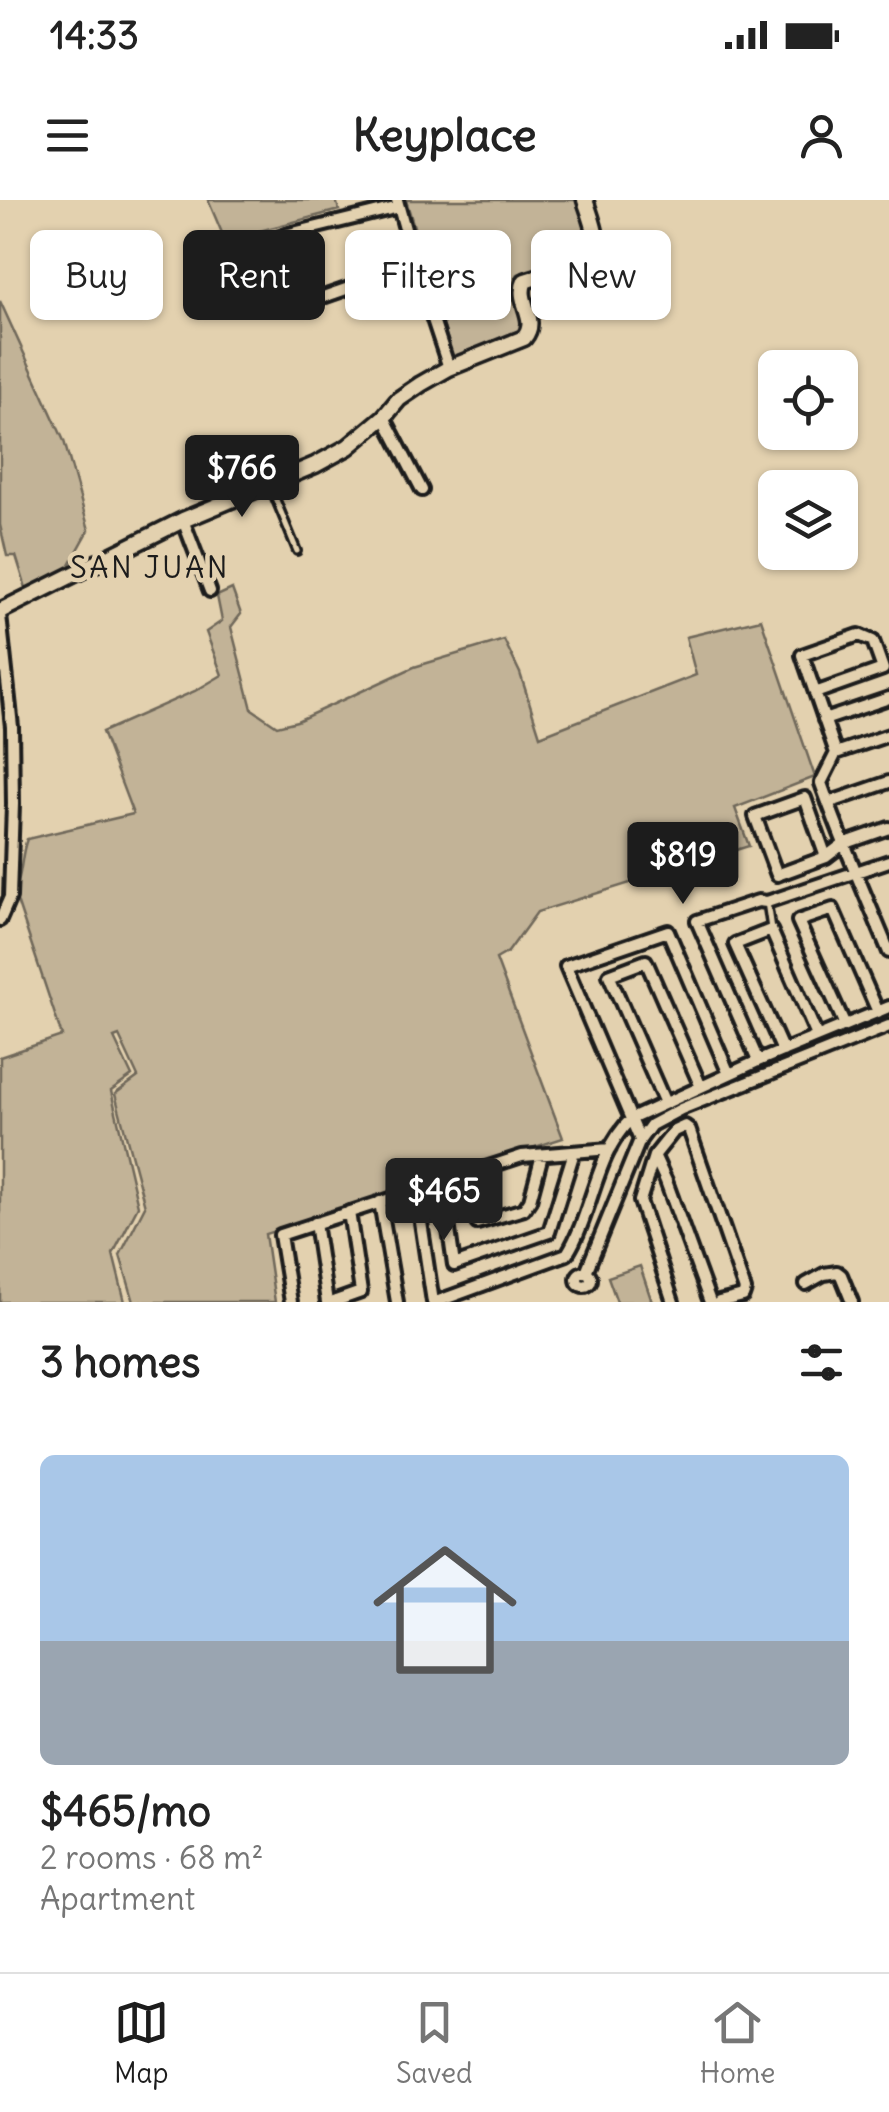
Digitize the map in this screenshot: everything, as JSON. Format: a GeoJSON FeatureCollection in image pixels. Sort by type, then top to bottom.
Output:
{"type":"FeatureCollection","features":[{"type":"Feature","properties":{"kind":"street"},"geometry":{"type":"LineString","coordinates":[[0,920],[10,896],[6,824],[12,727],[0,613],[182,520],[316,465],[348,447],[399,399],[449,368],[524,338],[531,324],[520,291],[524,281],[587,259],[595,250],[596,239],[585,200]]}},
{"type":"Feature","properties":{"kind":"street"},"geometry":{"type":"LineString","coordinates":[[303,230],[398,203],[405,230]]}},
{"type":"Feature","properties":{"kind":"street"},"geometry":{"type":"LineString","coordinates":[[326,296],[345,289]]}},
{"type":"Feature","properties":{"kind":"street"},"geometry":{"type":"LineString","coordinates":[[433,320],[449,368]]}},
{"type":"Feature","properties":{"kind":"street"},"geometry":{"type":"LineString","coordinates":[[384,417],[422,490]]}},
{"type":"Feature","properties":{"kind":"street"},"geometry":{"type":"LineString","coordinates":[[182,520],[210,592]]}},
{"type":"Feature","properties":{"kind":"street"},"geometry":{"type":"LineString","coordinates":[[815,693],[883,670],[873,641],[859,635],[802,654],[815,693],[824,720],[836,753]]}},
{"type":"Feature","properties":{"kind":"street"},"geometry":{"type":"LineString","coordinates":[[824,720],[889,698]]}},
{"type":"Feature","properties":{"kind":"street"},"geometry":{"type":"LineString","coordinates":[[889,735],[836,753],[821,783],[889,952]]}},
{"type":"Feature","properties":{"kind":"street"},"geometry":{"type":"LineString","coordinates":[[828,804],[889,782]]}},
{"type":"Feature","properties":{"kind":"street"},"geometry":{"type":"LineString","coordinates":[[826,857],[804,798],[755,816],[777,875],[826,857],[843,844],[889,828]]}},
{"type":"Feature","properties":{"kind":"street"},"geometry":{"type":"LineString","coordinates":[[758,1062],[697,921],[889,861]]}},
{"type":"Feature","properties":{"kind":"street"},"geometry":{"type":"LineString","coordinates":[[416,1189],[435,1302],[567,1254],[610,1149],[631,1119],[884,1010],[833,909],[798,921],[844,1025]]}},
{"type":"Feature","properties":{"kind":"street"},"geometry":{"type":"LineString","coordinates":[[784,1051],[736,944],[772,930],[818,1036]]}},
{"type":"Feature","properties":{"kind":"street"},"geometry":{"type":"LineString","coordinates":[[640,1140],[566,966],[668,931],[729,1074]]}},
{"type":"Feature","properties":{"kind":"street"},"geometry":{"type":"LineString","coordinates":[[665,1103],[610,975],[646,961],[701,1087]]}},
{"type":"Feature","properties":{"kind":"street"},"geometry":{"type":"LineString","coordinates":[[591,1302],[586,1286],[592,1280],[586,1272],[640,1140],[651,1125],[681,1109],[889,1026]]}},
{"type":"Feature","properties":{"kind":"street"},"geometry":{"type":"LineString","coordinates":[[673,1302],[640,1201],[654,1156],[674,1131],[685,1126],[745,1290],[744,1296],[720,1302]]}},
{"type":"Feature","properties":{"kind":"street"},"geometry":{"type":"LineString","coordinates":[[291,1302],[280,1234],[522,1156],[610,1149]]}},
{"type":"Feature","properties":{"kind":"street"},"geometry":{"type":"LineString","coordinates":[[442,1181],[454,1265],[549,1232],[574,1152]]}},
{"type":"Feature","properties":{"kind":"street"},"geometry":{"type":"LineString","coordinates":[[468,1173],[477,1223],[524,1209],[542,1154]]}},
{"type":"Feature","properties":{"kind":"street"},"geometry":{"type":"LineString","coordinates":[[654,1156],[710,1302]]}},
{"type":"Feature","properties":{"kind":"street"},"geometry":{"type":"LineString","coordinates":[[380,1202],[397,1302]]}},
{"type":"Feature","properties":{"kind":"street"},"geometry":{"type":"LineString","coordinates":[[315,1223],[330,1302],[361,1292],[349,1212]]}},
{"type":"Feature","properties":{"kind":"street"},"geometry":{"type":"LineString","coordinates":[[806,1284],[836,1272],[852,1302]]}},
{"type":"Feature","properties":{"kind":"lane"},"geometry":{"type":"LineString","coordinates":[[270,485],[297,551]]}},
{"type":"Feature","properties":{"kind":"lane"},"geometry":{"type":"LineString","coordinates":[[767,902],[772,930]]}},
{"type":"Feature","properties":{"kind":"shaded area"},"geometry":{"type":"Polygon","coordinates":[[[208,200],[336,200],[339,210],[263,230],[221,230],[208,200]]]}},
{"type":"Feature","properties":{"kind":"shaded area"},"geometry":{"type":"Polygon","coordinates":[[[406,200],[581,200],[589,230],[531,230],[531,270],[518,274],[513,287],[522,323],[517,339],[454,361],[442,320],[511,320],[511,230],[415,230],[406,200]]]}},
{"type":"Feature","properties":{"kind":"shaded area"},"geometry":{"type":"Polygon","coordinates":[[[0,301],[64,441],[89,530],[64,575],[27,591],[16,556],[7,556],[0,525],[0,301]]]}},
{"type":"Feature","properties":{"kind":"shaded area"},"geometry":{"type":"Polygon","coordinates":[[[232,589],[241,614],[231,627],[252,709],[277,726],[297,721],[414,667],[504,640],[520,673],[540,736],[696,675],[686,637],[761,619],[815,777],[735,808],[749,846],[537,912],[508,952],[496,959],[563,1138],[265,1234],[275,1302],[134,1302],[120,1255],[145,1206],[115,1094],[138,1077],[119,1036],[114,1038],[132,1076],[111,1091],[138,1206],[113,1254],[125,1302],[0,1302],[0,1057],[62,1036],[14,892],[27,839],[133,814],[102,732],[222,675],[206,632],[222,621],[217,596],[232,589]]]}},
{"type":"Feature","properties":{"kind":"shaded area"},"geometry":{"type":"Polygon","coordinates":[[[640,1266],[652,1302],[617,1302],[608,1277],[640,1266]]]}},
{"type":"Feature","properties":{"kind":"district","name":"SAN JUAN"},"geometry":{"type":"Point","coordinates":[150,568]}}]}
